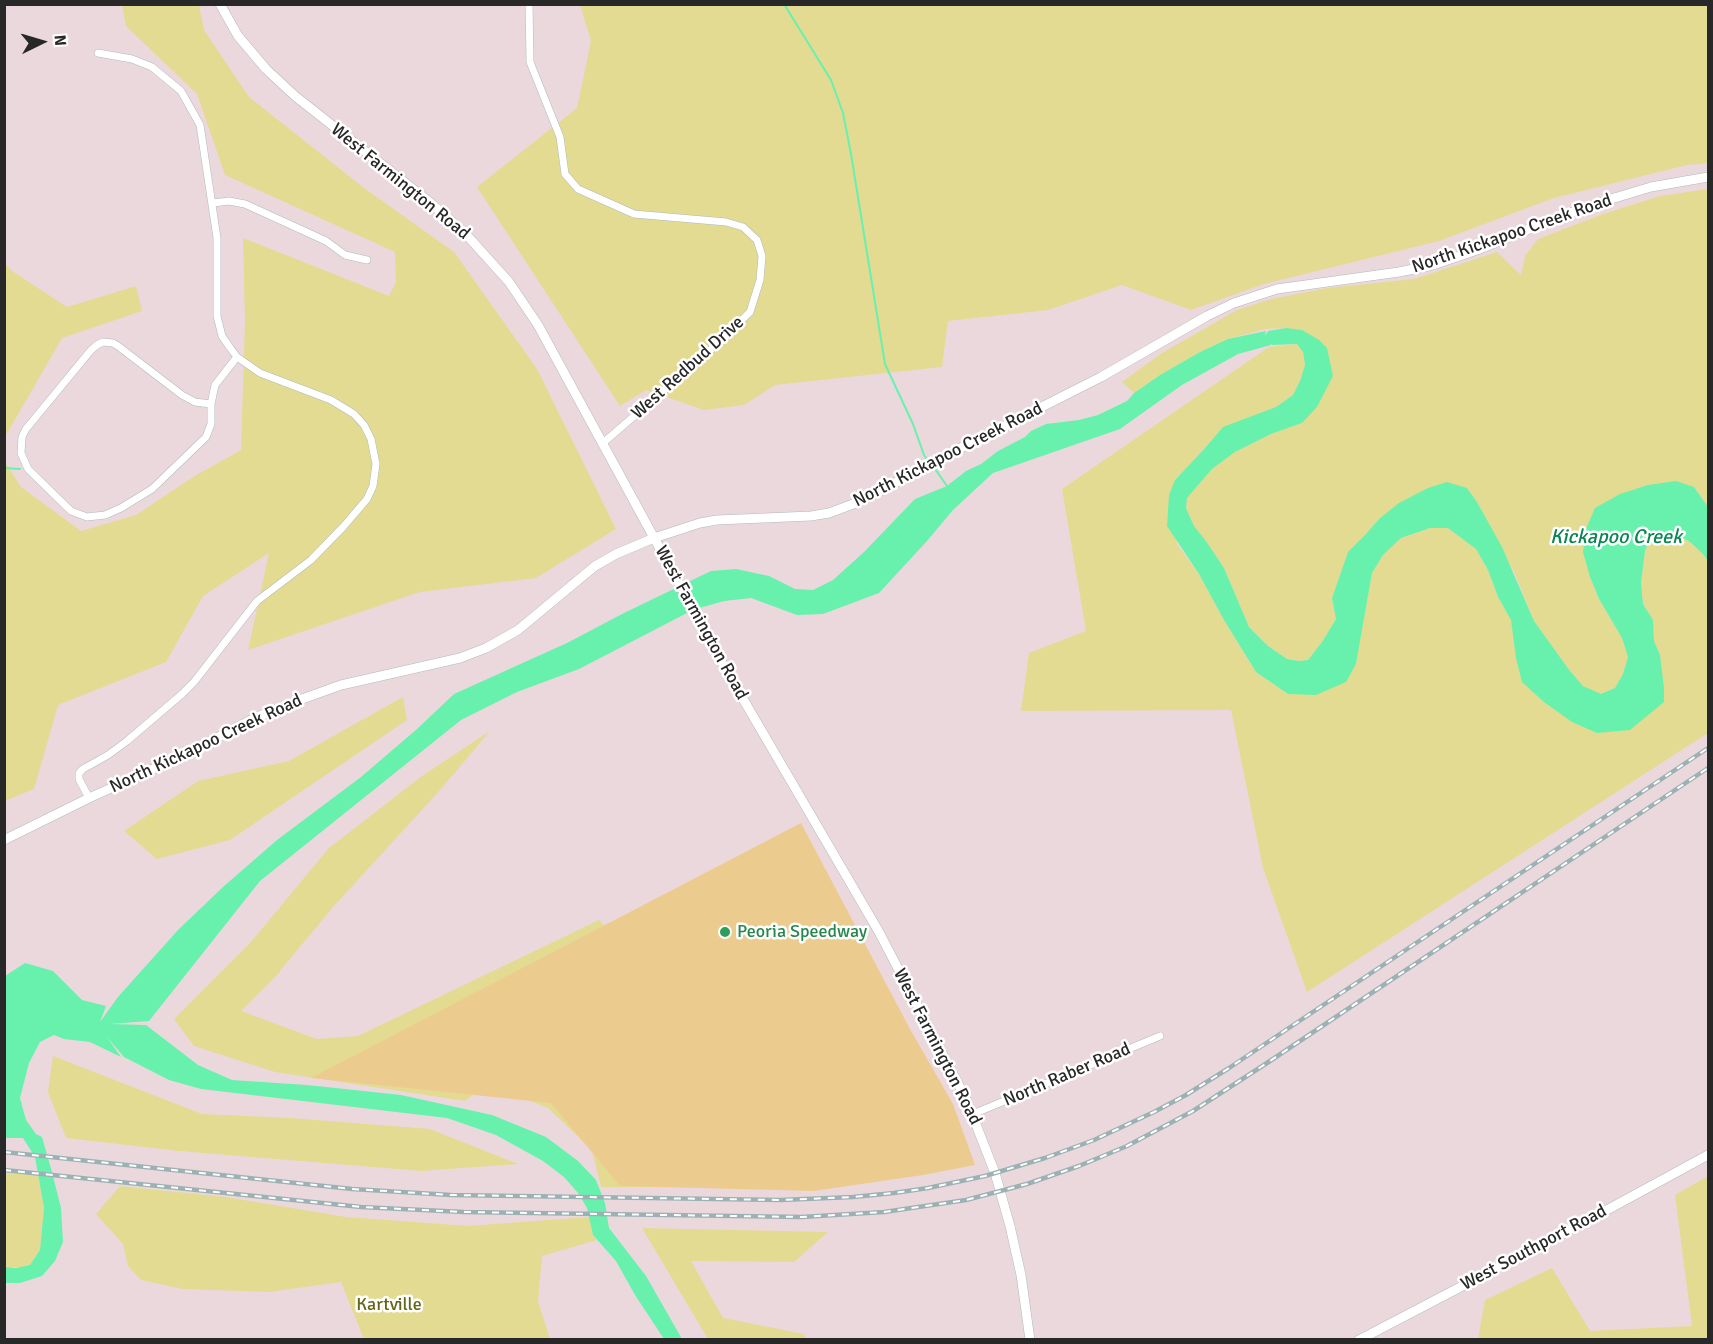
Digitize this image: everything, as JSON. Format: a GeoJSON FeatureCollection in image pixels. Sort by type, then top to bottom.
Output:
{"type":"FeatureCollection","features":[{"type":"Feature","properties":{"kind":"main road","name":"West Farmington Road"},"geometry":{"type":"LineString","coordinates":[[220,4],[243,43],[269,73],[455,223],[509,282],[534,318],[725,668],[879,932],[973,1114],[998,1182],[1010,1226],[1021,1275],[1030,1340]]}},
{"type":"Feature","properties":{"kind":"main road","name":"North Kickapoo Creek Road"},"geometry":{"type":"LineString","coordinates":[[4,840],[184,755],[253,719],[291,703],[350,683],[460,658],[486,648],[530,621],[595,566],[616,554],[654,538],[717,520],[812,516],[829,513],[864,500],[935,461],[1101,377],[1234,303],[1277,289],[1433,265],[1611,199],[1651,187],[1708,177]]}},
{"type":"Feature","properties":{"kind":"main road","name":"West Southport Road"},"geometry":{"type":"LineString","coordinates":[[1359,1340],[1708,1155]]}},
{"type":"Feature","properties":{"kind":"street","name":"West Redbud Drive"},"geometry":{"type":"LineString","coordinates":[[529,4],[530,62],[560,137],[565,174],[578,189],[634,214],[726,222],[743,227],[757,240],[762,256],[760,280],[750,312],[715,346],[603,443]]}},
{"type":"Feature","properties":{"kind":"street"},"geometry":{"type":"LineString","coordinates":[[90,798],[79,779],[79,773],[127,741],[182,694],[194,682],[257,601],[311,560],[360,510],[373,486],[376,464],[374,451],[364,425],[354,414],[331,400],[260,373],[237,357],[222,336],[217,300],[218,238],[200,124],[181,91],[152,67],[132,59],[98,53]]}},
{"type":"Feature","properties":{"kind":"street"},"geometry":{"type":"LineString","coordinates":[[213,203],[229,201],[245,204],[326,241],[345,255],[367,260]]}},
{"type":"Feature","properties":{"kind":"street"},"geometry":{"type":"LineString","coordinates":[[211,404],[195,402],[182,396],[118,346],[103,342],[91,350],[26,429],[22,437],[21,453],[28,469],[71,511],[87,517],[105,515],[121,508],[146,493],[207,437],[215,385],[237,357]]}},
{"type":"Feature","properties":{"kind":"street","name":"North Raber Road"},"geometry":{"type":"LineString","coordinates":[[973,1114],[1160,1036]]}},
{"type":"Feature","properties":{"kind":"green space"},"geometry":{"type":"Polygon","coordinates":[[[122,5],[199,5],[204,30],[249,97],[364,188],[454,252],[537,369],[616,529],[536,578],[420,592],[248,650],[269,553],[203,596],[166,662],[58,705],[34,789],[5,801],[4,460],[21,487],[81,531],[136,515],[193,477],[241,450],[245,321],[243,238],[389,296],[396,282],[395,252],[225,175],[197,94],[126,26],[122,5]]]}},
{"type":"Feature","properties":{"kind":"green space"},"geometry":{"type":"Polygon","coordinates":[[[580,5],[1708,5],[1708,163],[1687,165],[1554,198],[1439,241],[1264,284],[1191,310],[1122,285],[1048,310],[948,321],[942,367],[775,385],[744,405],[704,410],[646,390],[620,406],[477,187],[577,108],[591,41],[580,5]]]}},
{"type":"Feature","properties":{"kind":"green space"},"geometry":{"type":"Polygon","coordinates":[[[1708,189],[1708,507],[1694,487],[1590,577],[1599,599],[1622,638],[1628,657],[1623,674],[1615,688],[1601,695],[1583,686],[1570,671],[1534,621],[1515,574],[1477,502],[1467,488],[1379,519],[1348,552],[1332,598],[1336,619],[1308,660],[1287,659],[1268,646],[1249,627],[1224,568],[1194,526],[1186,508],[1187,498],[1212,469],[1235,452],[1271,434],[1302,423],[1333,376],[1286,328],[1265,329],[1228,339],[1200,352],[1134,393],[1122,382],[1162,353],[1237,310],[1271,299],[1327,288],[1414,279],[1497,252],[1521,275],[1525,256],[1538,239],[1603,214],[1660,196],[1708,189]]]}},
{"type":"Feature","properties":{"kind":"green space"},"geometry":{"type":"Polygon","coordinates":[[[5,263],[12,271],[67,307],[136,286],[142,311],[62,338],[5,437],[5,263]]]}},
{"type":"Feature","properties":{"kind":"green space"},"geometry":{"type":"Polygon","coordinates":[[[1297,344],[1303,352],[1305,365],[1293,395],[1276,407],[1223,428],[1175,480],[1177,544],[1199,574],[1256,672],[1288,694],[1356,663],[1372,573],[1383,555],[1401,538],[1430,528],[1449,528],[1476,549],[1511,620],[1515,638],[1572,722],[1660,656],[1654,641],[1653,620],[1643,604],[1641,583],[1645,551],[1650,539],[1670,531],[1690,542],[1708,561],[1708,733],[1307,992],[1263,868],[1231,710],[1021,711],[1029,653],[1086,631],[1062,489],[1269,347],[1297,344]]]}},
{"type":"Feature","properties":{"kind":"green space"},"geometry":{"type":"Polygon","coordinates":[[[403,697],[407,720],[230,840],[157,859],[124,831],[198,781],[289,761],[403,697]]]}},
{"type":"Feature","properties":{"kind":"green space"},"geometry":{"type":"Polygon","coordinates":[[[490,731],[441,789],[334,906],[275,977],[241,1011],[317,1039],[358,1036],[599,920],[613,935],[554,1085],[766,1187],[601,1187],[592,1150],[548,1108],[487,1084],[465,1101],[275,1072],[194,1046],[174,1019],[251,942],[329,848],[422,776],[490,731]]]}},
{"type":"Feature","properties":{"kind":"green space"},"geometry":{"type":"Polygon","coordinates":[[[53,1056],[202,1114],[291,1118],[430,1129],[518,1164],[421,1171],[179,1151],[66,1138],[48,1092],[53,1056]]]}},
{"type":"Feature","properties":{"kind":"green space"},"geometry":{"type":"Polygon","coordinates":[[[4,1173],[38,1175],[44,1208],[40,1250],[30,1265],[5,1267],[4,1173]]]}},
{"type":"Feature","properties":{"kind":"green space"},"geometry":{"type":"Polygon","coordinates":[[[1708,1176],[1708,1339],[1478,1339],[1485,1300],[1552,1268],[1590,1331],[1692,1326],[1675,1195],[1708,1176]]]}},
{"type":"Feature","properties":{"kind":"green space","name":"Kartville"},"geometry":{"type":"Polygon","coordinates":[[[120,1186],[226,1197],[346,1217],[468,1226],[589,1217],[593,1235],[597,1240],[542,1256],[538,1301],[550,1339],[364,1339],[341,1282],[269,1292],[183,1289],[141,1280],[128,1266],[123,1244],[96,1214],[120,1186]]]}},
{"type":"Feature","properties":{"kind":"green space"},"geometry":{"type":"Polygon","coordinates":[[[642,1228],[828,1232],[794,1262],[691,1261],[723,1318],[804,1334],[806,1339],[708,1339],[642,1228]]]}},
{"type":"Feature","properties":{"kind":"shaded area","name":"Peoria Speedway"},"geometry":{"type":"Polygon","coordinates":[[[801,823],[910,1029],[953,1104],[975,1165],[814,1191],[620,1186],[551,1103],[311,1078],[801,823]]]}},
{"type":"Feature","properties":{"kind":"water","name":"Kickapoo Creek"},"geometry":{"type":"Polygon","coordinates":[[[1286,328],[1302,330],[1319,340],[1327,348],[1333,376],[1317,407],[1302,423],[1271,434],[1235,452],[1212,469],[1187,498],[1186,508],[1194,526],[1224,568],[1249,627],[1268,646],[1287,659],[1308,660],[1336,619],[1332,598],[1348,552],[1379,519],[1399,503],[1428,488],[1447,482],[1467,488],[1502,547],[1534,621],[1583,686],[1601,694],[1615,688],[1623,674],[1628,657],[1622,638],[1599,599],[1590,577],[1583,552],[1586,529],[1595,508],[1620,494],[1648,485],[1676,481],[1694,487],[1708,507],[1708,561],[1690,542],[1670,531],[1650,539],[1645,551],[1641,583],[1643,604],[1653,620],[1654,641],[1660,655],[1664,702],[1630,730],[1597,733],[1572,722],[1544,702],[1522,682],[1511,620],[1498,597],[1488,570],[1476,549],[1448,528],[1430,528],[1401,538],[1383,555],[1372,573],[1356,664],[1346,682],[1316,695],[1288,694],[1256,672],[1199,574],[1167,526],[1169,495],[1175,480],[1223,427],[1276,407],[1293,395],[1305,365],[1303,352],[1297,344],[1270,344],[1238,354],[1182,385],[1120,429],[993,473],[953,510],[879,593],[823,614],[797,615],[751,598],[724,601],[696,609],[579,669],[517,692],[461,720],[260,881],[149,1021],[110,1024],[146,1025],[198,1065],[232,1080],[401,1095],[492,1115],[546,1137],[578,1161],[596,1180],[605,1203],[609,1228],[646,1276],[682,1339],[664,1339],[616,1261],[593,1235],[587,1208],[564,1177],[543,1161],[496,1135],[447,1118],[201,1089],[169,1080],[124,1057],[107,1037],[121,1057],[90,1042],[64,1039],[54,1035],[40,1042],[29,1063],[20,1098],[26,1120],[36,1134],[42,1137],[61,1208],[63,1242],[55,1261],[42,1276],[20,1283],[5,1283],[5,1267],[16,1268],[30,1265],[40,1250],[44,1208],[35,1157],[23,1138],[5,1138],[5,976],[25,963],[53,971],[82,1000],[106,1006],[100,1022],[118,997],[178,930],[223,887],[277,840],[361,777],[454,694],[567,643],[711,571],[736,569],[769,576],[795,589],[813,590],[833,580],[864,552],[915,499],[947,486],[966,471],[1025,437],[1031,431],[1046,424],[1098,415],[1127,401],[1134,393],[1160,375],[1228,339],[1266,331],[1265,336],[1268,331],[1286,328]]]}},
{"type":"Feature","properties":{"kind":"waterway"},"geometry":{"type":"LineString","coordinates":[[784,4],[831,80],[843,113],[885,364],[929,462]]}},
{"type":"Feature","properties":{"kind":"waterway"},"geometry":{"type":"LineString","coordinates":[[933,466],[947,486]]}},
{"type":"Feature","properties":{"kind":"waterway"},"geometry":{"type":"LineString","coordinates":[[4,468],[20,469]]}},
{"type":"Feature","properties":{"kind":"railway"},"geometry":{"type":"LineString","coordinates":[[4,1152],[352,1189],[451,1195],[781,1200],[894,1193],[985,1176],[1094,1140],[1186,1095],[1708,748]]}},
{"type":"Feature","properties":{"kind":"railway"},"geometry":{"type":"LineString","coordinates":[[4,1170],[361,1207],[464,1212],[802,1217],[884,1212],[966,1200],[1027,1184],[1079,1166],[1127,1146],[1193,1111],[1708,768]]}},
{"type":"Feature","properties":{"kind":"place","name":"Peoria Speedway"},"geometry":{"type":"Point","coordinates":[725,932]}}]}
